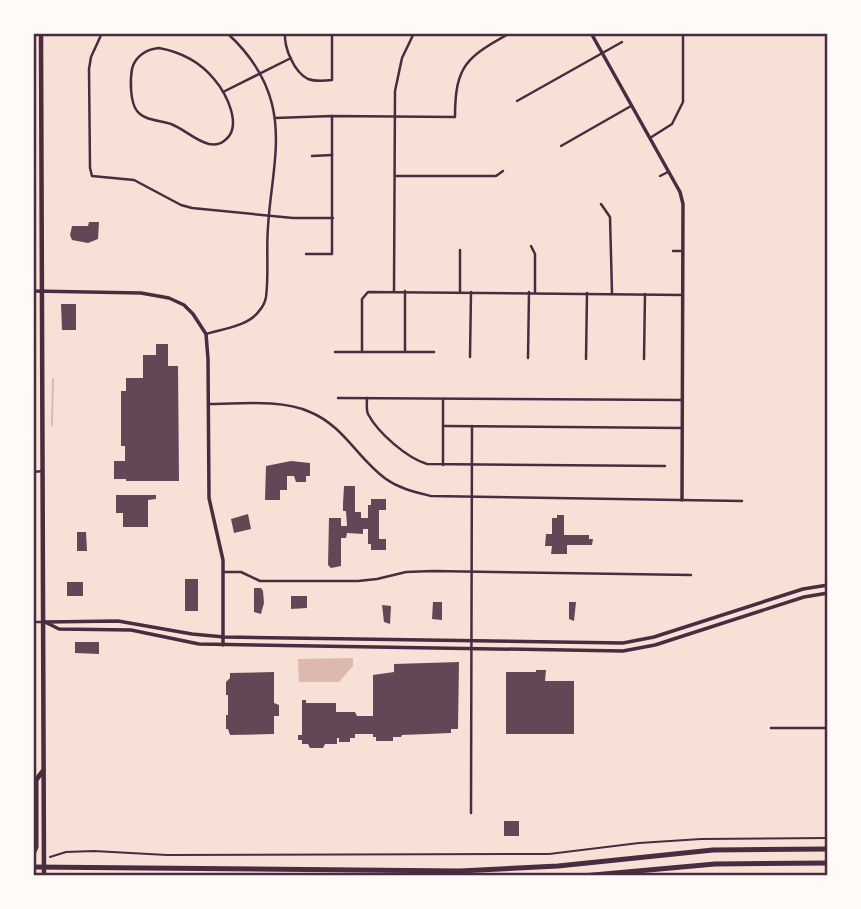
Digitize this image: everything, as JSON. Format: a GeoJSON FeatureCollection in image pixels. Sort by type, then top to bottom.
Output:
{"type":"FeatureCollection","features":[{"type":"Feature","properties":{"kind":"highway"},"geometry":{"type":"LineString","coordinates":[[33,854],[36,847],[37,780],[43,771]]}},
{"type":"Feature","properties":{"kind":"highway"},"geometry":{"type":"LineString","coordinates":[[33,867],[460,871],[513,869],[713,850],[828,849]]}},
{"type":"Feature","properties":{"kind":"highway"},"geometry":{"type":"LineString","coordinates":[[614,859],[616,872]]}},
{"type":"Feature","properties":{"kind":"highway"},"geometry":{"type":"LineString","coordinates":[[582,876],[715,863],[828,863]]}},
{"type":"Feature","properties":{"kind":"main road"},"geometry":{"type":"LineString","coordinates":[[41,33],[44,876]]}},
{"type":"Feature","properties":{"kind":"street"},"geometry":{"type":"LineString","coordinates":[[102,33],[91,57],[89,69],[89,168],[92,176],[134,180],[192,208],[268,216],[333,218]]}},
{"type":"Feature","properties":{"kind":"street"},"geometry":{"type":"LineString","coordinates":[[206,334],[250,319],[265,302],[275,118],[261,73],[247,53],[227,33]]}},
{"type":"Feature","properties":{"kind":"street"},"geometry":{"type":"LineString","coordinates":[[285,33],[285,44],[291,58],[305,77],[313,80],[332,80],[332,33]]}},
{"type":"Feature","properties":{"kind":"street"},"geometry":{"type":"LineString","coordinates":[[394,291],[397,74],[414,33]]}},
{"type":"Feature","properties":{"kind":"street"},"geometry":{"type":"LineString","coordinates":[[275,118],[455,117],[455,92],[463,69],[480,50],[510,33]]}},
{"type":"Feature","properties":{"kind":"street"},"geometry":{"type":"LineString","coordinates":[[591,33],[680,192],[683,204],[682,500]]}},
{"type":"Feature","properties":{"kind":"street"},"geometry":{"type":"LineString","coordinates":[[650,138],[672,124],[683,102],[683,33]]}},
{"type":"Feature","properties":{"kind":"street"},"geometry":{"type":"LineString","coordinates":[[517,101],[622,42]]}},
{"type":"Feature","properties":{"kind":"street"},"geometry":{"type":"LineString","coordinates":[[159,48],[174,52],[203,67],[223,92],[231,112],[232,131],[223,142],[209,144],[181,128],[144,117],[136,110],[133,102],[133,67],[139,56],[150,50],[159,48]]}},
{"type":"Feature","properties":{"kind":"street"},"geometry":{"type":"LineString","coordinates":[[223,92],[291,58]]}},
{"type":"Feature","properties":{"kind":"street"},"geometry":{"type":"LineString","coordinates":[[561,146],[631,106]]}},
{"type":"Feature","properties":{"kind":"street"},"geometry":{"type":"LineString","coordinates":[[306,254],[332,254],[332,116]]}},
{"type":"Feature","properties":{"kind":"street"},"geometry":{"type":"LineString","coordinates":[[312,156],[332,155]]}},
{"type":"Feature","properties":{"kind":"street"},"geometry":{"type":"LineString","coordinates":[[396,176],[496,176],[503,171]]}},
{"type":"Feature","properties":{"kind":"street"},"geometry":{"type":"LineString","coordinates":[[660,176],[668,172]]}},
{"type":"Feature","properties":{"kind":"street"},"geometry":{"type":"LineString","coordinates":[[601,204],[610,217],[612,293]]}},
{"type":"Feature","properties":{"kind":"street"},"geometry":{"type":"LineString","coordinates":[[531,246],[535,254],[535,292]]}},
{"type":"Feature","properties":{"kind":"street"},"geometry":{"type":"LineString","coordinates":[[460,250],[460,292]]}},
{"type":"Feature","properties":{"kind":"street"},"geometry":{"type":"LineString","coordinates":[[673,251],[682,251]]}},
{"type":"Feature","properties":{"kind":"street"},"geometry":{"type":"LineString","coordinates":[[33,291],[141,293],[169,298],[184,305],[206,334],[209,498],[224,572],[223,645]]}},
{"type":"Feature","properties":{"kind":"street"},"geometry":{"type":"LineString","coordinates":[[405,291],[405,352]]}},
{"type":"Feature","properties":{"kind":"street"},"geometry":{"type":"LineString","coordinates":[[362,352],[362,299],[368,292],[683,295]]}},
{"type":"Feature","properties":{"kind":"street"},"geometry":{"type":"LineString","coordinates":[[470,358],[471,292]]}},
{"type":"Feature","properties":{"kind":"street"},"geometry":{"type":"LineString","coordinates":[[528,358],[529,292]]}},
{"type":"Feature","properties":{"kind":"street"},"geometry":{"type":"LineString","coordinates":[[586,359],[587,293]]}},
{"type":"Feature","properties":{"kind":"street"},"geometry":{"type":"LineString","coordinates":[[644,359],[645,294]]}},
{"type":"Feature","properties":{"kind":"street"},"geometry":{"type":"LineString","coordinates":[[335,352],[434,352]]}},
{"type":"Feature","properties":{"kind":"street"},"geometry":{"type":"LineString","coordinates":[[338,398],[682,400]]}},
{"type":"Feature","properties":{"kind":"street"},"geometry":{"type":"LineString","coordinates":[[367,398],[369,415],[398,449],[415,461],[431,465],[665,466]]}},
{"type":"Feature","properties":{"kind":"street"},"geometry":{"type":"LineString","coordinates":[[443,398],[443,465]]}},
{"type":"Feature","properties":{"kind":"street"},"geometry":{"type":"LineString","coordinates":[[209,404],[280,405],[309,411],[344,434],[375,470],[401,487],[431,496],[742,501]]}},
{"type":"Feature","properties":{"kind":"street"},"geometry":{"type":"LineString","coordinates":[[443,426],[682,428]]}},
{"type":"Feature","properties":{"kind":"street"},"geometry":{"type":"LineString","coordinates":[[471,813],[472,426]]}},
{"type":"Feature","properties":{"kind":"street"},"geometry":{"type":"LineString","coordinates":[[33,471],[43,471]]}},
{"type":"Feature","properties":{"kind":"street"},"geometry":{"type":"LineString","coordinates":[[224,572],[241,572],[260,581],[358,581],[406,572],[472,571],[691,575]]}},
{"type":"Feature","properties":{"kind":"street"},"geometry":{"type":"LineString","coordinates":[[34,622],[133,622],[192,634],[223,637],[623,643],[654,637],[803,589],[828,584]]}},
{"type":"Feature","properties":{"kind":"street"},"geometry":{"type":"LineString","coordinates":[[45,622],[59,629],[131,630],[199,644],[623,651],[655,645],[804,597],[828,593]]}},
{"type":"Feature","properties":{"kind":"street"},"geometry":{"type":"LineString","coordinates":[[771,728],[828,728]]}},
{"type":"Feature","properties":{"kind":"path"},"geometry":{"type":"LineString","coordinates":[[44,858],[66,852],[94,851],[167,855],[549,854],[688,840],[748,837],[828,838]]}},
{"type":"Feature","properties":{"kind":"shaded area"},"geometry":{"type":"Polygon","coordinates":[[[353,658],[353,666],[339,682],[299,682],[298,659],[353,658]]]}},
{"type":"Feature","properties":{"kind":"building"},"geometry":{"type":"Polygon","coordinates":[[[89,222],[99,222],[98,239],[88,243],[72,240],[72,226],[88,226],[89,222]]]}},
{"type":"Feature","properties":{"kind":"building"},"geometry":{"type":"Polygon","coordinates":[[[61,304],[76,304],[76,330],[62,330],[61,304]]]}},
{"type":"Feature","properties":{"kind":"building"},"geometry":{"type":"Polygon","coordinates":[[[156,344],[168,344],[168,366],[178,366],[179,481],[114,479],[114,461],[125,461],[125,446],[121,446],[121,391],[126,391],[126,378],[143,378],[143,355],[156,355],[156,344]]]}},
{"type":"Feature","properties":{"kind":"building"},"geometry":{"type":"Polygon","coordinates":[[[291,461],[310,463],[310,476],[306,476],[306,482],[296,482],[294,476],[287,476],[287,490],[280,490],[280,500],[265,500],[266,466],[291,461]]]}},
{"type":"Feature","properties":{"kind":"building"},"geometry":{"type":"Polygon","coordinates":[[[344,486],[355,486],[355,512],[361,512],[361,518],[368,518],[371,499],[386,499],[386,510],[379,510],[379,539],[386,539],[386,550],[371,550],[371,544],[368,544],[368,529],[363,529],[363,534],[347,533],[346,538],[341,538],[341,566],[331,568],[328,565],[329,518],[341,518],[341,526],[347,526],[346,511],[343,511],[344,486]]]}},
{"type":"Feature","properties":{"kind":"building"},"geometry":{"type":"Polygon","coordinates":[[[116,495],[156,495],[156,499],[148,500],[148,527],[123,527],[123,513],[116,513],[116,495]]]}},
{"type":"Feature","properties":{"kind":"building"},"geometry":{"type":"Polygon","coordinates":[[[248,514],[251,529],[234,533],[231,519],[248,514]]]}},
{"type":"Feature","properties":{"kind":"building"},"geometry":{"type":"Polygon","coordinates":[[[557,515],[564,515],[564,535],[589,535],[589,539],[593,539],[592,545],[567,545],[567,554],[551,554],[552,546],[545,546],[546,534],[552,534],[552,518],[557,518],[557,515]]]}},
{"type":"Feature","properties":{"kind":"building"},"geometry":{"type":"Polygon","coordinates":[[[77,532],[86,532],[87,551],[77,551],[77,532]]]}},
{"type":"Feature","properties":{"kind":"building"},"geometry":{"type":"Polygon","coordinates":[[[185,579],[198,579],[198,611],[185,611],[185,579]]]}},
{"type":"Feature","properties":{"kind":"building"},"geometry":{"type":"Polygon","coordinates":[[[67,582],[83,582],[83,596],[67,596],[67,582]]]}},
{"type":"Feature","properties":{"kind":"building"},"geometry":{"type":"Polygon","coordinates":[[[254,588],[261,588],[263,591],[261,614],[254,612],[254,588]]]}},
{"type":"Feature","properties":{"kind":"building"},"geometry":{"type":"Polygon","coordinates":[[[291,596],[307,596],[307,608],[291,609],[291,596]]]}},
{"type":"Feature","properties":{"kind":"building"},"geometry":{"type":"Polygon","coordinates":[[[433,602],[442,602],[442,620],[432,619],[433,602]]]}},
{"type":"Feature","properties":{"kind":"building"},"geometry":{"type":"Polygon","coordinates":[[[569,602],[576,602],[574,621],[569,619],[569,602]]]}},
{"type":"Feature","properties":{"kind":"building"},"geometry":{"type":"Polygon","coordinates":[[[382,605],[391,606],[390,624],[384,622],[382,605]]]}},
{"type":"Feature","properties":{"kind":"building"},"geometry":{"type":"Polygon","coordinates":[[[75,642],[99,642],[99,654],[75,653],[75,642]]]}},
{"type":"Feature","properties":{"kind":"building"},"geometry":{"type":"Polygon","coordinates":[[[459,662],[458,729],[451,729],[451,733],[402,735],[393,737],[393,741],[376,741],[373,734],[355,734],[355,738],[350,738],[350,742],[339,742],[337,738],[337,744],[325,744],[323,748],[310,748],[308,744],[302,744],[302,740],[298,740],[298,735],[302,735],[302,700],[306,700],[306,703],[336,703],[336,712],[373,716],[373,675],[394,672],[394,664],[459,662]]]}},
{"type":"Feature","properties":{"kind":"building"},"geometry":{"type":"Polygon","coordinates":[[[546,670],[545,681],[574,681],[574,734],[506,734],[506,672],[546,670]]]}},
{"type":"Feature","properties":{"kind":"building"},"geometry":{"type":"Polygon","coordinates":[[[274,672],[274,703],[279,705],[279,716],[274,716],[274,734],[230,735],[226,729],[226,682],[230,673],[274,672]]]}},
{"type":"Feature","properties":{"kind":"building"},"geometry":{"type":"Polygon","coordinates":[[[504,821],[519,821],[519,836],[504,836],[504,821]]]}},
{"type":"Feature","properties":{"kind":"waterway"},"geometry":{"type":"LineString","coordinates":[[52,425],[53,379]]}}]}
